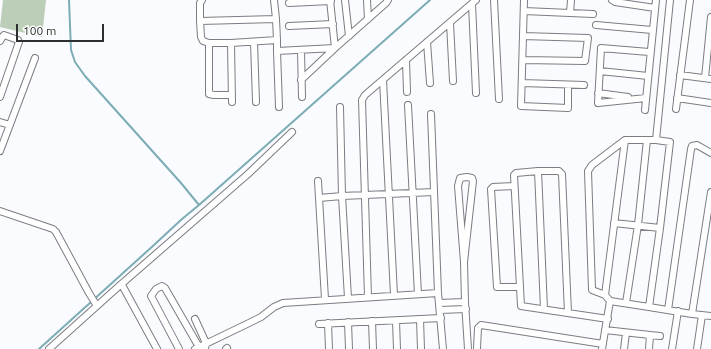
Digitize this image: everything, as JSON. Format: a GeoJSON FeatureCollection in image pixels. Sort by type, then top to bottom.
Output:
{"type":"FeatureCollection","features":[{"type":"Feature","properties":{"kind":"street"},"geometry":{"type":"LineString","coordinates":[[202,0],[200,3],[202,40],[209,43],[277,40]]}},
{"type":"Feature","properties":{"kind":"street"},"geometry":{"type":"LineString","coordinates":[[274,0],[279,107]]}},
{"type":"Feature","properties":{"kind":"street"},"geometry":{"type":"LineString","coordinates":[[345,0],[349,36]]}},
{"type":"Feature","properties":{"kind":"street"},"geometry":{"type":"LineString","coordinates":[[367,0],[368,19]]}},
{"type":"Feature","properties":{"kind":"street"},"geometry":{"type":"LineString","coordinates":[[301,80],[386,4],[388,0]]}},
{"type":"Feature","properties":{"kind":"street"},"geometry":{"type":"LineString","coordinates":[[494,0],[498,100]]}},
{"type":"Feature","properties":{"kind":"street"},"geometry":{"type":"LineString","coordinates":[[524,0],[521,106],[568,108],[568,85]]}},
{"type":"Feature","properties":{"kind":"street"},"geometry":{"type":"LineString","coordinates":[[570,13],[571,0]]}},
{"type":"Feature","properties":{"kind":"street"},"geometry":{"type":"LineString","coordinates":[[612,0],[616,2],[634,3],[655,8]]}},
{"type":"Feature","properties":{"kind":"street"},"geometry":{"type":"LineString","coordinates":[[645,110],[656,0]]}},
{"type":"Feature","properties":{"kind":"street"},"geometry":{"type":"LineString","coordinates":[[656,140],[670,0]]}},
{"type":"Feature","properties":{"kind":"street"},"geometry":{"type":"LineString","coordinates":[[676,109],[676,98],[690,0]]}},
{"type":"Feature","properties":{"kind":"street"},"geometry":{"type":"LineString","coordinates":[[289,3],[330,1],[335,48]]}},
{"type":"Feature","properties":{"kind":"street"},"geometry":{"type":"LineString","coordinates":[[368,297],[362,100],[365,95],[474,2]]}},
{"type":"Feature","properties":{"kind":"street"},"geometry":{"type":"LineString","coordinates":[[474,2],[476,93]]}},
{"type":"Feature","properties":{"kind":"street"},"geometry":{"type":"LineString","coordinates":[[524,12],[593,14]]}},
{"type":"Feature","properties":{"kind":"street"},"geometry":{"type":"LineString","coordinates":[[680,75],[708,78],[711,16]]}},
{"type":"Feature","properties":{"kind":"street"},"geometry":{"type":"LineString","coordinates":[[200,21],[276,19]]}},
{"type":"Feature","properties":{"kind":"street"},"geometry":{"type":"LineString","coordinates":[[450,23],[452,81]]}},
{"type":"Feature","properties":{"kind":"street"},"geometry":{"type":"LineString","coordinates":[[289,26],[333,24]]}},
{"type":"Feature","properties":{"kind":"street"},"geometry":{"type":"LineString","coordinates":[[596,25],[652,30]]}},
{"type":"Feature","properties":{"kind":"street"},"geometry":{"type":"LineString","coordinates":[[0,41],[4,35],[19,42],[0,97]]}},
{"type":"Feature","properties":{"kind":"street"},"geometry":{"type":"LineString","coordinates":[[523,36],[588,38],[585,61],[523,60]]}},
{"type":"Feature","properties":{"kind":"street"},"geometry":{"type":"LineString","coordinates":[[254,42],[256,102]]}},
{"type":"Feature","properties":{"kind":"street"},"geometry":{"type":"LineString","coordinates":[[427,42],[430,83]]}},
{"type":"Feature","properties":{"kind":"street"},"geometry":{"type":"LineString","coordinates":[[209,43],[209,94],[232,98],[231,43]]}},
{"type":"Feature","properties":{"kind":"street"},"geometry":{"type":"LineString","coordinates":[[593,47],[650,52]]}},
{"type":"Feature","properties":{"kind":"street"},"geometry":{"type":"LineString","coordinates":[[277,51],[335,48]]}},
{"type":"Feature","properties":{"kind":"street"},"geometry":{"type":"LineString","coordinates":[[601,48],[597,100],[599,103],[635,98]]}},
{"type":"Feature","properties":{"kind":"street"},"geometry":{"type":"LineString","coordinates":[[301,50],[302,97]]}},
{"type":"Feature","properties":{"kind":"street"},"geometry":{"type":"LineString","coordinates":[[0,151],[35,58]]}},
{"type":"Feature","properties":{"kind":"street"},"geometry":{"type":"LineString","coordinates":[[406,60],[407,92]]}},
{"type":"Feature","properties":{"kind":"street"},"geometry":{"type":"LineString","coordinates":[[600,71],[648,76]]}},
{"type":"Feature","properties":{"kind":"street"},"geometry":{"type":"LineString","coordinates":[[383,80],[394,296]]}},
{"type":"Feature","properties":{"kind":"street"},"geometry":{"type":"LineString","coordinates":[[522,83],[584,85]]}},
{"type":"Feature","properties":{"kind":"street"},"geometry":{"type":"LineString","coordinates":[[598,93],[646,98]]}},
{"type":"Feature","properties":{"kind":"street"},"geometry":{"type":"LineString","coordinates":[[676,98],[711,103]]}},
{"type":"Feature","properties":{"kind":"street"},"geometry":{"type":"LineString","coordinates":[[408,105],[418,294]]}},
{"type":"Feature","properties":{"kind":"street"},"geometry":{"type":"LineString","coordinates":[[340,107],[342,196],[348,298]]}},
{"type":"Feature","properties":{"kind":"street"},"geometry":{"type":"LineString","coordinates":[[431,114],[438,293],[443,349]]}},
{"type":"Feature","properties":{"kind":"street"},"geometry":{"type":"LineString","coordinates":[[0,122],[10,125]]}},
{"type":"Feature","properties":{"kind":"street"},"geometry":{"type":"LineString","coordinates":[[49,349],[97,305],[122,285],[248,174],[292,132]]}},
{"type":"Feature","properties":{"kind":"street"},"geometry":{"type":"LineString","coordinates":[[605,295],[625,140]]}},
{"type":"Feature","properties":{"kind":"street"},"geometry":{"type":"LineString","coordinates":[[649,307],[670,142],[656,140],[625,140],[592,165],[589,169],[591,288],[594,292],[605,295],[610,301],[692,314],[711,316]]}},
{"type":"Feature","properties":{"kind":"street"},"geometry":{"type":"LineString","coordinates":[[626,303],[638,225],[647,140]]}},
{"type":"Feature","properties":{"kind":"street"},"geometry":{"type":"LineString","coordinates":[[668,310],[691,149],[692,146],[697,145],[711,153]]}},
{"type":"Feature","properties":{"kind":"street"},"geometry":{"type":"LineString","coordinates":[[568,313],[562,174],[559,171],[516,173],[514,175],[514,186],[521,306],[608,319]]}},
{"type":"Feature","properties":{"kind":"street"},"geometry":{"type":"LineString","coordinates":[[538,172],[544,309]]}},
{"type":"Feature","properties":{"kind":"street"},"geometry":{"type":"LineString","coordinates":[[464,262],[473,181],[472,178],[467,177],[462,177],[458,181],[468,348],[479,349],[478,328],[481,325],[602,347],[610,301]]}},
{"type":"Feature","properties":{"kind":"street"},"geometry":{"type":"LineString","coordinates":[[318,181],[325,299]]}},
{"type":"Feature","properties":{"kind":"street"},"geometry":{"type":"LineString","coordinates":[[514,186],[493,187],[491,189],[497,287],[519,287]]}},
{"type":"Feature","properties":{"kind":"street"},"geometry":{"type":"LineString","coordinates":[[319,198],[434,192]]}},
{"type":"Feature","properties":{"kind":"street"},"geometry":{"type":"LineString","coordinates":[[692,314],[711,192]]}},
{"type":"Feature","properties":{"kind":"street"},"geometry":{"type":"LineString","coordinates":[[0,212],[53,229],[90,296],[97,305]]}},
{"type":"Feature","properties":{"kind":"street"},"geometry":{"type":"LineString","coordinates":[[614,223],[660,228]]}},
{"type":"Feature","properties":{"kind":"street"},"geometry":{"type":"LineString","coordinates":[[122,285],[157,349]]}},
{"type":"Feature","properties":{"kind":"street"},"geometry":{"type":"LineString","coordinates":[[179,349],[151,296],[156,289],[162,286],[165,288],[201,347]]}},
{"type":"Feature","properties":{"kind":"street"},"geometry":{"type":"LineString","coordinates":[[201,347],[261,317],[274,307],[283,303],[325,299],[438,293]]}},
{"type":"Feature","properties":{"kind":"street"},"geometry":{"type":"LineString","coordinates":[[439,303],[465,305]]}},
{"type":"Feature","properties":{"kind":"street"},"geometry":{"type":"LineString","coordinates":[[440,310],[465,305]]}},
{"type":"Feature","properties":{"kind":"street"},"geometry":{"type":"LineString","coordinates":[[672,349],[678,311]]}},
{"type":"Feature","properties":{"kind":"street"},"geometry":{"type":"LineString","coordinates":[[697,349],[702,315]]}},
{"type":"Feature","properties":{"kind":"street"},"geometry":{"type":"LineString","coordinates":[[319,324],[441,318]]}},
{"type":"Feature","properties":{"kind":"street"},"geometry":{"type":"LineString","coordinates":[[195,319],[201,347]]}},
{"type":"Feature","properties":{"kind":"street"},"geometry":{"type":"LineString","coordinates":[[420,319],[421,349]]}},
{"type":"Feature","properties":{"kind":"street"},"geometry":{"type":"LineString","coordinates":[[372,321],[373,349]]}},
{"type":"Feature","properties":{"kind":"street"},"geometry":{"type":"LineString","coordinates":[[396,321],[397,349]]}},
{"type":"Feature","properties":{"kind":"street"},"geometry":{"type":"LineString","coordinates":[[348,322],[350,349]]}},
{"type":"Feature","properties":{"kind":"street"},"geometry":{"type":"LineString","coordinates":[[328,323],[329,349]]}},
{"type":"Feature","properties":{"kind":"street"},"geometry":{"type":"LineString","coordinates":[[605,330],[660,336]]}},
{"type":"Feature","properties":{"kind":"street"},"geometry":{"type":"LineString","coordinates":[[624,349],[626,332]]}},
{"type":"Feature","properties":{"kind":"street"},"geometry":{"type":"LineString","coordinates":[[648,349],[650,335]]}},
{"type":"Feature","properties":{"kind":"street"},"geometry":{"type":"LineString","coordinates":[[578,349],[579,342]]}},
{"type":"Feature","properties":{"kind":"green space"},"geometry":{"type":"Polygon","coordinates":[[[3,0],[46,0],[42,37],[0,27],[3,0]]]}},
{"type":"Feature","properties":{"kind":"waterway"},"geometry":{"type":"LineString","coordinates":[[69,0],[71,50],[75,62],[85,76],[199,205]]}},
{"type":"Feature","properties":{"kind":"waterway"},"geometry":{"type":"LineString","coordinates":[[39,349],[182,219],[430,0]]}}]}
